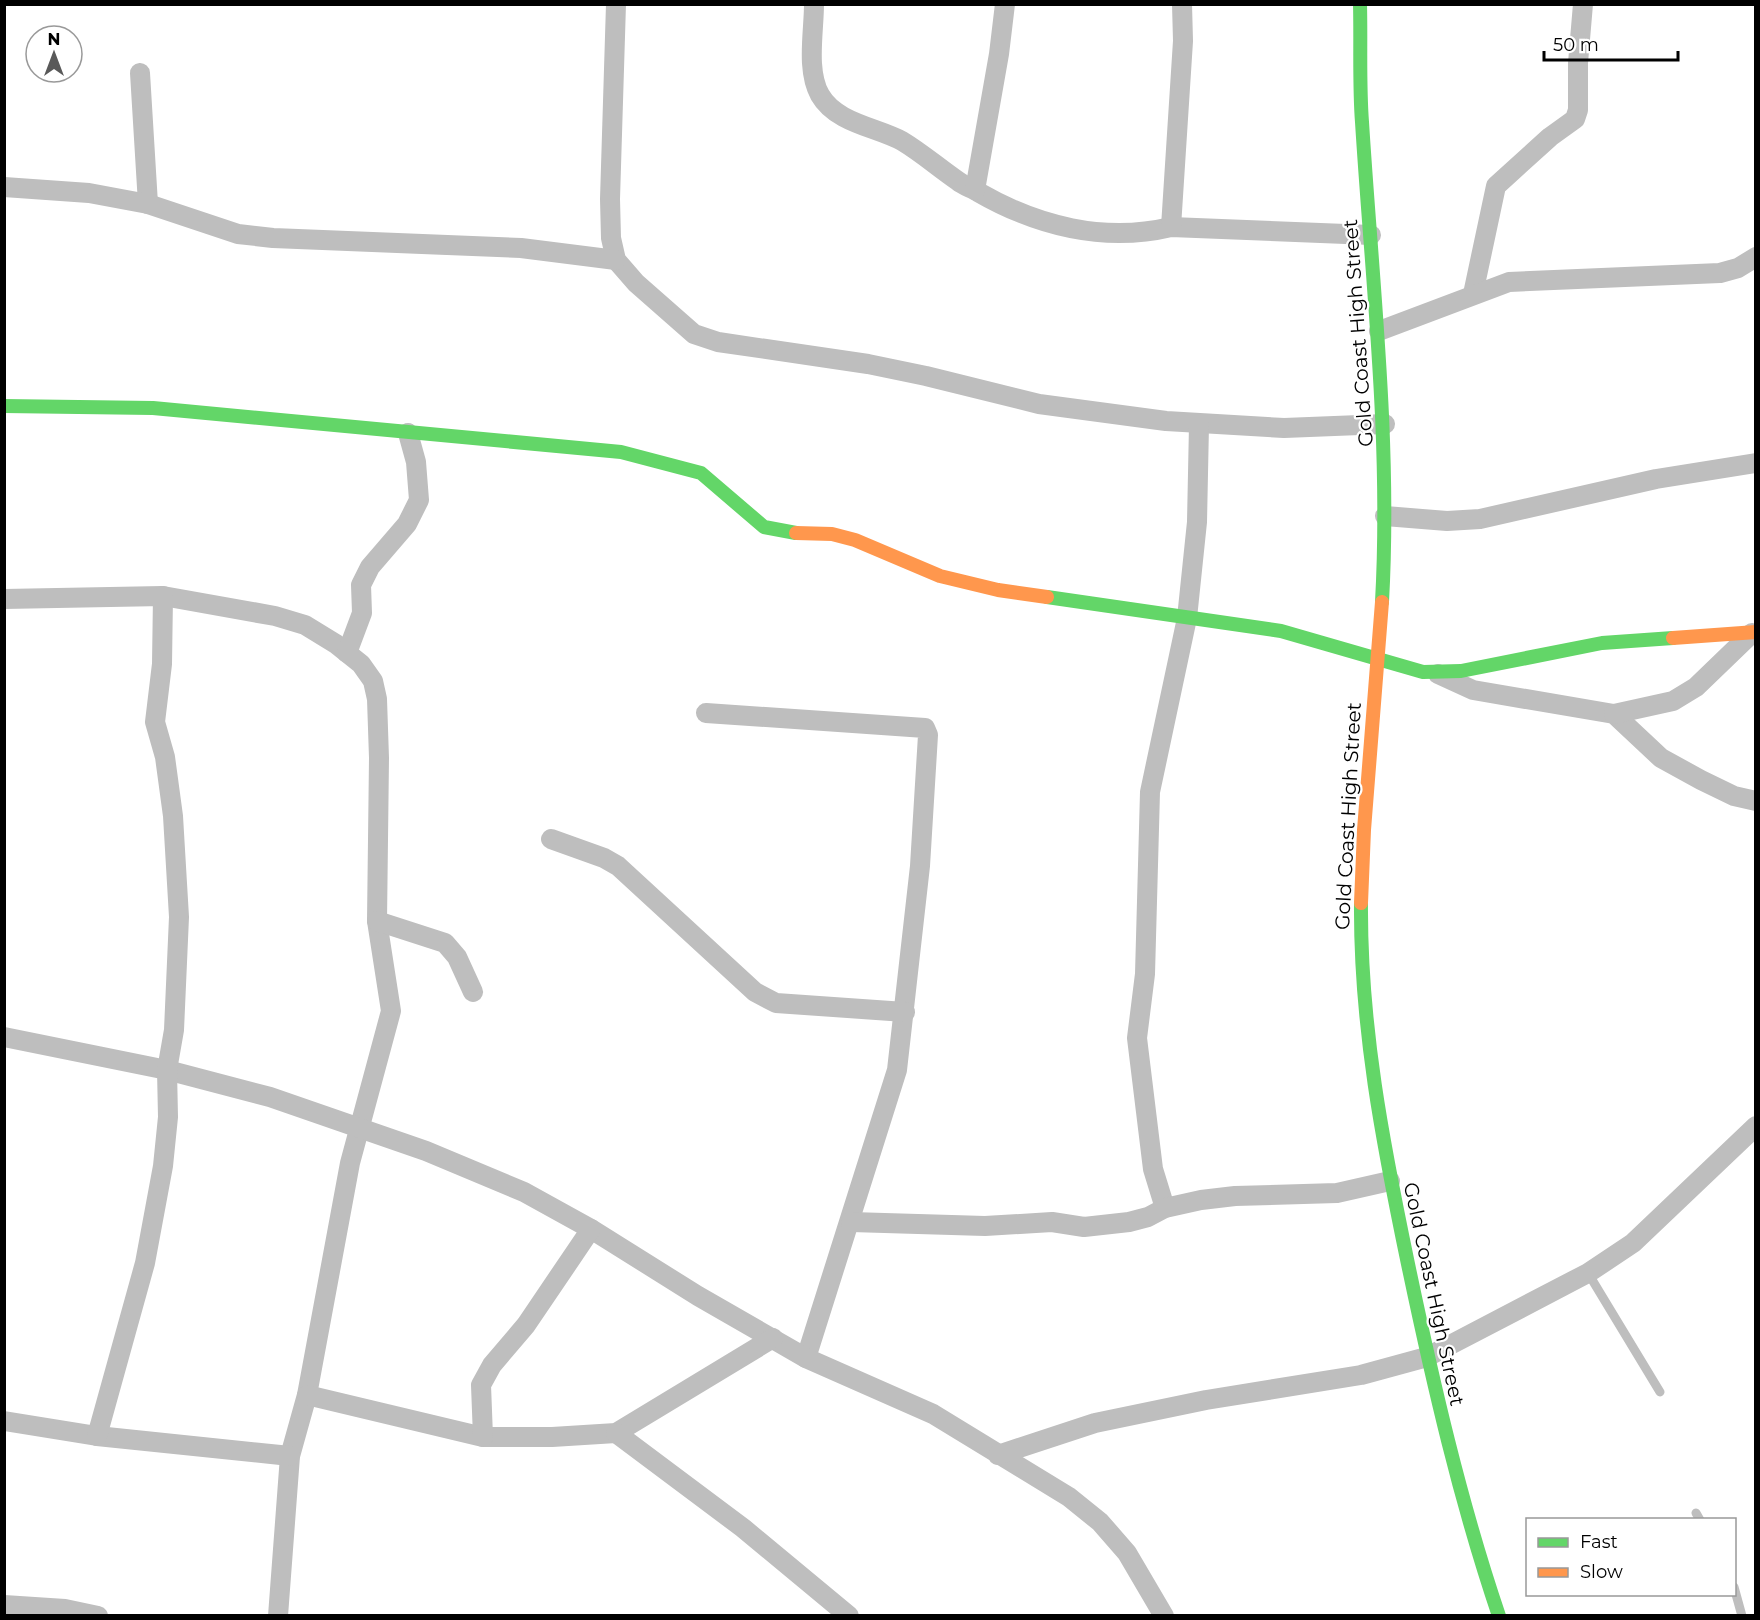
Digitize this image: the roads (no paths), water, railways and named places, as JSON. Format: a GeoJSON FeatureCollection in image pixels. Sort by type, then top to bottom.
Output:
{"type":"FeatureCollection","features":[{"type":"Feature","properties":{"kind":"street"},"geometry":{"type":"LineString","coordinates":[[616,4],[610,199],[611,238],[616,260],[663,308],[702,338],[868,364],[1039,404],[1199,424],[1284,428],[1385,424]]}},
{"type":"Feature","properties":{"kind":"street"},"geometry":{"type":"LineString","coordinates":[[814,4],[813,68],[820,94],[830,108],[858,123],[901,141],[960,183],[1006,208],[1056,225],[1083,231],[1142,234],[1171,227],[1371,235]]}},
{"type":"Feature","properties":{"kind":"street"},"geometry":{"type":"LineString","coordinates":[[975,190],[999,54],[1005,4]]}},
{"type":"Feature","properties":{"kind":"street"},"geometry":{"type":"LineString","coordinates":[[1171,227],[1183,41],[1182,4]]}},
{"type":"Feature","properties":{"kind":"street","name":"Gold Coast High Street"},"geometry":{"type":"LineString","coordinates":[[1360,4],[1361,106],[1385,424],[1384,582],[1365,815],[1361,937],[1364,1001],[1390,1181],[1427,1357],[1453,1470],[1499,1616]]}},
{"type":"Feature","properties":{"kind":"street"},"geometry":{"type":"LineString","coordinates":[[1473,294],[1496,186],[1550,137],[1575,119],[1578,110],[1578,63],[1583,4]]}},
{"type":"Feature","properties":{"kind":"street"},"geometry":{"type":"LineString","coordinates":[[140,72],[148,204]]}},
{"type":"Feature","properties":{"kind":"street"},"geometry":{"type":"LineString","coordinates":[[4,187],[89,193],[148,204],[238,234],[273,238],[521,248],[616,260]]}},
{"type":"Feature","properties":{"kind":"street"},"geometry":{"type":"LineString","coordinates":[[1379,331],[1509,282],[1720,273],[1738,268],[1755,257]]}},
{"type":"Feature","properties":{"kind":"street"},"geometry":{"type":"LineString","coordinates":[[4,406],[153,408],[408,433],[510,440],[640,455],[702,473],[764,527],[782,532],[832,534],[855,540],[940,576],[998,590],[1281,631],[1438,674],[1473,690],[1614,714],[1673,701],[1696,687],[1754,633]]}},
{"type":"Feature","properties":{"kind":"street"},"geometry":{"type":"LineString","coordinates":[[1165,1208],[1151,1158],[1137,1038],[1145,974],[1150,792],[1187,618],[1197,522],[1199,424]]}},
{"type":"Feature","properties":{"kind":"street"},"geometry":{"type":"LineString","coordinates":[[347,653],[363,613],[361,585],[370,567],[407,524],[419,500],[416,462],[408,433]]}},
{"type":"Feature","properties":{"kind":"street"},"geometry":{"type":"LineString","coordinates":[[1385,516],[1447,521],[1480,519],[1656,480],[1755,463]]}},
{"type":"Feature","properties":{"kind":"street"},"geometry":{"type":"LineString","coordinates":[[97,1436],[147,1252],[163,1166],[168,1117],[167,1070],[174,1030],[179,917],[173,816],[165,757],[155,722],[162,664],[163,596]]}},
{"type":"Feature","properties":{"kind":"street"},"geometry":{"type":"LineString","coordinates":[[4,599],[163,596],[275,616],[305,625],[361,664],[373,681],[377,699],[377,921],[391,1011],[350,1162],[307,1395],[290,1456],[278,1616]]}},
{"type":"Feature","properties":{"kind":"street"},"geometry":{"type":"LineString","coordinates":[[1438,674],[1602,643],[1754,633]]}},
{"type":"Feature","properties":{"kind":"street"},"geometry":{"type":"LineString","coordinates":[[706,712],[924,728],[927,731],[920,866],[905,1012],[893,1087],[806,1358]]}},
{"type":"Feature","properties":{"kind":"street"},"geometry":{"type":"LineString","coordinates":[[1614,714],[1661,758],[1734,796],[1755,801]]}},
{"type":"Feature","properties":{"kind":"street"},"geometry":{"type":"LineString","coordinates":[[551,839],[604,858],[618,866],[755,992],[776,1003],[905,1012]]}},
{"type":"Feature","properties":{"kind":"street"},"geometry":{"type":"LineString","coordinates":[[377,921],[445,943],[457,957],[473,992]]}},
{"type":"Feature","properties":{"kind":"street"},"geometry":{"type":"LineString","coordinates":[[4,1037],[167,1070],[270,1097],[426,1151],[524,1192],[591,1229],[806,1358],[933,1414],[1069,1497],[1100,1522],[1127,1553],[1164,1616]]}},
{"type":"Feature","properties":{"kind":"street"},"geometry":{"type":"LineString","coordinates":[[998,1455],[1095,1424],[1206,1400],[1361,1375],[1427,1357],[1588,1273],[1643,1234],[1707,1169],[1755,1126]]}},
{"type":"Feature","properties":{"kind":"street"},"geometry":{"type":"LineString","coordinates":[[851,1222],[985,1226],[1052,1222],[1084,1227],[1129,1222],[1148,1217],[1165,1208],[1235,1196],[1337,1193],[1390,1181]]}},
{"type":"Feature","properties":{"kind":"street"},"geometry":{"type":"LineString","coordinates":[[483,1437],[482,1385],[492,1365],[526,1325],[591,1229]]}},
{"type":"Feature","properties":{"kind":"street"},"geometry":{"type":"LineString","coordinates":[[307,1395],[483,1437],[552,1437],[616,1433],[772,1338]]}},
{"type":"Feature","properties":{"kind":"street"},"geometry":{"type":"LineString","coordinates":[[4,1421],[97,1436],[290,1456]]}},
{"type":"Feature","properties":{"kind":"street"},"geometry":{"type":"LineString","coordinates":[[616,1433],[742,1528],[849,1616]]}},
{"type":"Feature","properties":{"kind":"street"},"geometry":{"type":"LineString","coordinates":[[4,1605],[65,1609],[98,1616]]}},
{"type":"Feature","properties":{"kind":"lane"},"geometry":{"type":"LineString","coordinates":[[1588,1273],[1660,1392]]}},
{"type":"Feature","properties":{"kind":"lane"},"geometry":{"type":"LineString","coordinates":[[1736,1594],[1742,1616]]}}]}
